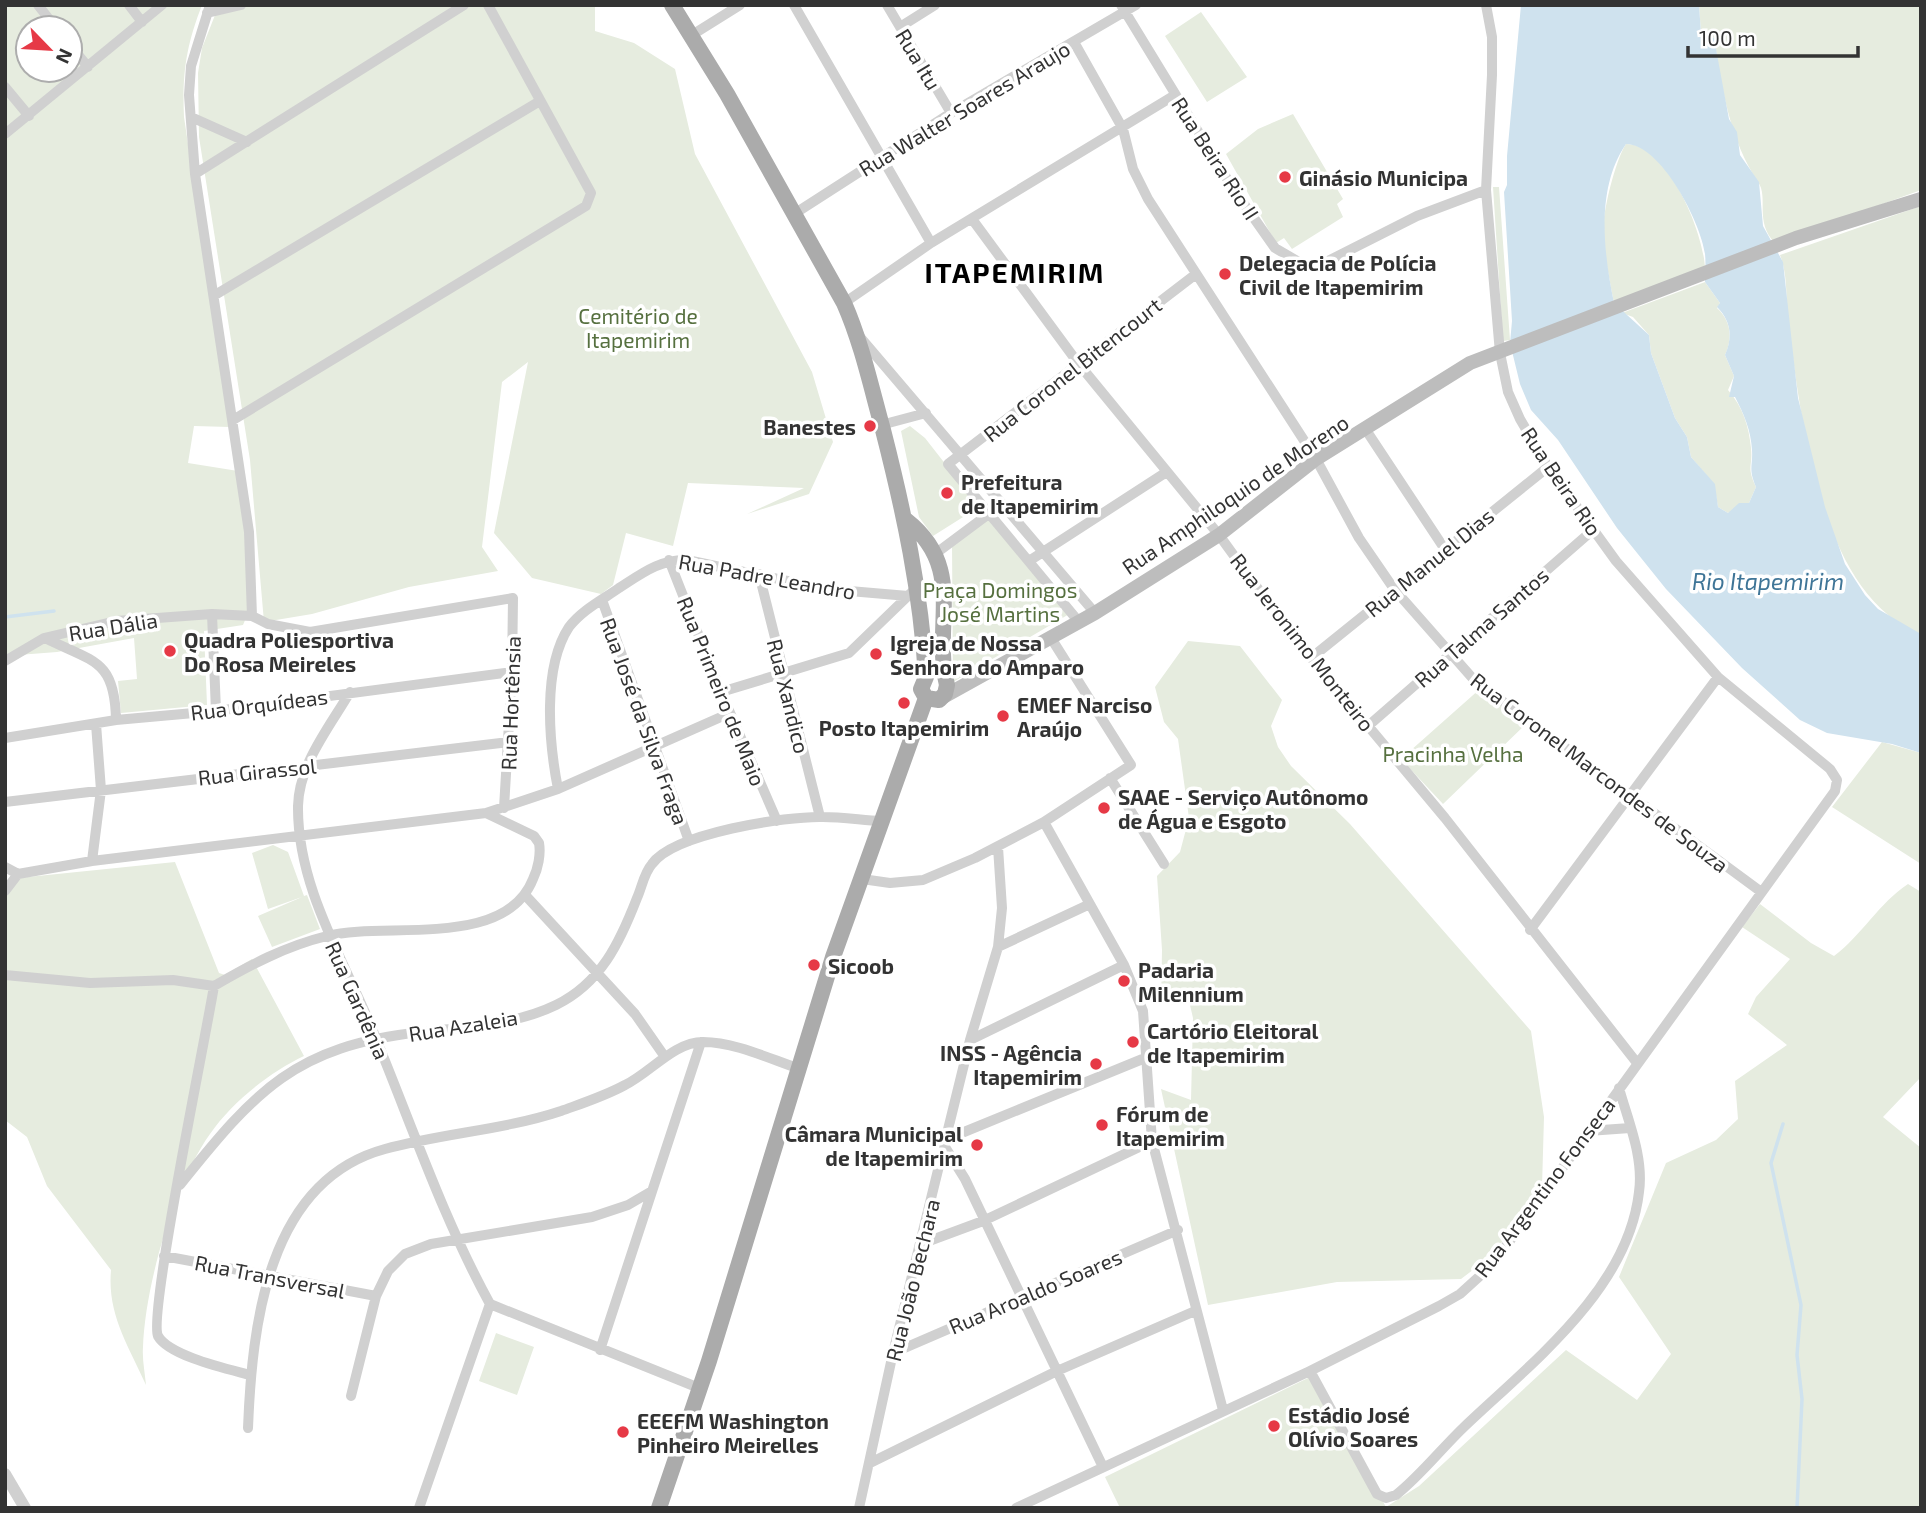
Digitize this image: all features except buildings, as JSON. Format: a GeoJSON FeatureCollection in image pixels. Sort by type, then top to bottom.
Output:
{"type":"FeatureCollection","features":[{"type":"Feature","properties":{"kind":"main road"},"geometry":{"type":"LineString","coordinates":[[673,5],[794,214],[844,303],[858,334],[906,520],[926,677],[921,685],[938,692],[1079,622]]}},
{"type":"Feature","properties":{"kind":"main road","name":"Rua Amphiloquio de Moreno"},"geometry":{"type":"LineString","coordinates":[[1079,622],[1219,535],[1316,459],[1470,363],[1796,238],[1921,200]]}},
{"type":"Feature","properties":{"kind":"main road"},"geometry":{"type":"LineString","coordinates":[[661,1504],[800,1069],[833,957],[881,821],[938,692],[945,613],[941,573],[927,539],[906,520]]}},
{"type":"Feature","properties":{"kind":"street"},"geometry":{"type":"LineString","coordinates":[[129,5],[142,22]]}},
{"type":"Feature","properties":{"kind":"street"},"geometry":{"type":"LineString","coordinates":[[5,134],[162,5]]}},
{"type":"Feature","properties":{"kind":"street"},"geometry":{"type":"LineString","coordinates":[[241,5],[209,9],[191,66],[191,117],[195,174],[249,532],[252,616]]}},
{"type":"Feature","properties":{"kind":"street"},"geometry":{"type":"LineString","coordinates":[[195,174],[464,5]]}},
{"type":"Feature","properties":{"kind":"street"},"geometry":{"type":"LineString","coordinates":[[233,420],[586,206],[591,193],[488,5]]}},
{"type":"Feature","properties":{"kind":"street"},"geometry":{"type":"LineString","coordinates":[[692,35],[740,5]]}},
{"type":"Feature","properties":{"kind":"street"},"geometry":{"type":"LineString","coordinates":[[794,5],[931,243]]}},
{"type":"Feature","properties":{"kind":"street","name":"Rua Itu"},"geometry":{"type":"LineString","coordinates":[[887,5],[951,113]]}},
{"type":"Feature","properties":{"kind":"street"},"geometry":{"type":"LineString","coordinates":[[900,27],[935,5]]}},
{"type":"Feature","properties":{"kind":"street","name":"Rua Walter Soares Araujo"},"geometry":{"type":"LineString","coordinates":[[794,214],[951,113],[1074,42],[1123,8],[1136,5]]}},
{"type":"Feature","properties":{"kind":"street","name":"Rua Beira Rio"},"geometry":{"type":"LineString","coordinates":[[1486,5],[1492,50],[1486,190],[1508,392],[1548,467],[1616,562],[1718,677],[1758,712],[1824,762],[1837,780]]}},
{"type":"Feature","properties":{"kind":"street","name":"Rua Beira Rio II"},"geometry":{"type":"LineString","coordinates":[[1123,8],[1232,187],[1275,248],[1304,265],[1338,257],[1417,216],[1486,190]]}},
{"type":"Feature","properties":{"kind":"street","name":"Rua Coronel Marcondes de Souza"},"geometry":{"type":"LineString","coordinates":[[1074,42],[1123,129],[1126,149],[1142,188],[1316,459],[1359,538],[1394,589],[1485,690],[1760,891]]}},
{"type":"Feature","properties":{"kind":"street"},"geometry":{"type":"LineString","coordinates":[[84,62],[88,67]]}},
{"type":"Feature","properties":{"kind":"street"},"geometry":{"type":"LineString","coordinates":[[5,87],[29,116]]}},
{"type":"Feature","properties":{"kind":"street"},"geometry":{"type":"LineString","coordinates":[[844,303],[931,243],[1123,129],[1175,95]]}},
{"type":"Feature","properties":{"kind":"street"},"geometry":{"type":"LineString","coordinates":[[215,295],[540,102]]}},
{"type":"Feature","properties":{"kind":"street"},"geometry":{"type":"LineString","coordinates":[[191,117],[247,142]]}},
{"type":"Feature","properties":{"kind":"street","name":"Rua Jeronimo Monteiro"},"geometry":{"type":"LineString","coordinates":[[972,219],[1078,363],[1165,473],[1219,535],[1311,658],[1444,818],[1637,1063]]}},
{"type":"Feature","properties":{"kind":"street","name":"Rua Coronel Bitencourt"},"geometry":{"type":"LineString","coordinates":[[988,515],[948,464],[1196,274]]}},
{"type":"Feature","properties":{"kind":"street"},"geometry":{"type":"LineString","coordinates":[[858,334],[1095,613]]}},
{"type":"Feature","properties":{"kind":"street"},"geometry":{"type":"LineString","coordinates":[[881,425],[926,413]]}},
{"type":"Feature","properties":{"kind":"street"},"geometry":{"type":"LineString","coordinates":[[1366,430],[1444,548]]}},
{"type":"Feature","properties":{"kind":"street","name":"Rua Manuel Dias"},"geometry":{"type":"LineString","coordinates":[[1311,658],[1444,548],[1548,467]]}},
{"type":"Feature","properties":{"kind":"street"},"geometry":{"type":"LineString","coordinates":[[1029,561],[1165,473]]}},
{"type":"Feature","properties":{"kind":"street"},"geometry":{"type":"LineString","coordinates":[[935,554],[1002,504]]}},
{"type":"Feature","properties":{"kind":"street"},"geometry":{"type":"LineString","coordinates":[[988,515],[1079,622]]}},
{"type":"Feature","properties":{"kind":"street","name":"Rua Talma Santos"},"geometry":{"type":"LineString","coordinates":[[1368,726],[1594,529]]}},
{"type":"Feature","properties":{"kind":"street","name":"Rua Padre Leandro"},"geometry":{"type":"LineString","coordinates":[[558,789],[552,744],[554,664],[570,626],[582,612],[669,559],[708,563],[826,589],[913,591]]}},
{"type":"Feature","properties":{"kind":"street","name":"Rua Primeiro de Maio"},"geometry":{"type":"LineString","coordinates":[[669,559],[721,692],[777,821]]}},
{"type":"Feature","properties":{"kind":"street","name":"Rua Xandico"},"geometry":{"type":"LineString","coordinates":[[759,574],[820,817]]}},
{"type":"Feature","properties":{"kind":"street"},"geometry":{"type":"LineString","coordinates":[[721,692],[849,653],[913,591]]}},
{"type":"Feature","properties":{"kind":"street","name":"Rua Dália"},"geometry":{"type":"LineString","coordinates":[[5,661],[44,638],[116,621],[212,614],[252,616],[268,624],[310,632],[513,598]]}},
{"type":"Feature","properties":{"kind":"street","name":"Rua Hortênsia"},"geometry":{"type":"LineString","coordinates":[[504,808],[512,672],[513,598]]}},
{"type":"Feature","properties":{"kind":"street","name":"Rua José da Silva Fraga"},"geometry":{"type":"LineString","coordinates":[[602,600],[689,841]]}},
{"type":"Feature","properties":{"kind":"street"},"geometry":{"type":"LineString","coordinates":[[212,614],[216,711]]}},
{"type":"Feature","properties":{"kind":"street"},"geometry":{"type":"LineString","coordinates":[[44,638],[106,670],[115,690],[116,720]]}},
{"type":"Feature","properties":{"kind":"street"},"geometry":{"type":"LineString","coordinates":[[862,879],[890,883],[923,880],[998,847],[1044,822],[1131,765],[1051,638]]}},
{"type":"Feature","properties":{"kind":"street","name":"Rua Orquídeas"},"geometry":{"type":"LineString","coordinates":[[5,738],[116,720],[216,711],[512,672]]}},
{"type":"Feature","properties":{"kind":"street"},"geometry":{"type":"LineString","coordinates":[[1530,930],[1718,677]]}},
{"type":"Feature","properties":{"kind":"street","name":"Rua Gardênia"},"geometry":{"type":"LineString","coordinates":[[350,692],[306,766],[298,805],[300,837],[329,935],[376,1037],[416,1142],[458,1240],[489,1304]]}},
{"type":"Feature","properties":{"kind":"street"},"geometry":{"type":"LineString","coordinates":[[5,867],[18,874],[92,861],[486,813],[558,789],[730,713]]}},
{"type":"Feature","properties":{"kind":"street"},"geometry":{"type":"LineString","coordinates":[[92,861],[102,790],[96,724]]}},
{"type":"Feature","properties":{"kind":"street","name":"Rua Girassol"},"geometry":{"type":"LineString","coordinates":[[5,802],[509,742]]}},
{"type":"Feature","properties":{"kind":"street"},"geometry":{"type":"LineString","coordinates":[[1110,778],[1164,864]]}},
{"type":"Feature","properties":{"kind":"street","name":"Rua Argentino Fonseca"},"geometry":{"type":"LineString","coordinates":[[1016,1508],[1310,1371],[1439,1306],[1477,1280],[1493,1264],[1760,891],[1832,797],[1837,780]]}},
{"type":"Feature","properties":{"kind":"street"},"geometry":{"type":"LineString","coordinates":[[5,975],[90,983],[173,980],[214,986],[284,950],[329,935],[475,923],[513,907],[526,895],[537,870],[539,843],[534,836],[486,813]]}},
{"type":"Feature","properties":{"kind":"street","name":"Rua Azaleia"},"geometry":{"type":"LineString","coordinates":[[178,1186],[214,1142],[272,1083],[308,1061],[376,1037],[488,1024],[529,1014],[568,998],[599,972],[615,950],[652,863],[663,854],[721,830],[777,821],[820,817],[881,821]]}},
{"type":"Feature","properties":{"kind":"street"},"geometry":{"type":"LineString","coordinates":[[1044,822],[1124,965],[1143,1011],[1144,1058],[1152,1141],[1178,1230],[1195,1311],[1223,1410]]}},
{"type":"Feature","properties":{"kind":"street","name":"Rua João Bechara"},"geometry":{"type":"LineString","coordinates":[[859,1508],[893,1353],[970,1040],[998,947],[1002,908],[998,847]]}},
{"type":"Feature","properties":{"kind":"street"},"geometry":{"type":"LineString","coordinates":[[5,891],[18,874]]}},
{"type":"Feature","properties":{"kind":"street"},"geometry":{"type":"LineString","coordinates":[[526,895],[599,972],[635,1014],[665,1057]]}},
{"type":"Feature","properties":{"kind":"street"},"geometry":{"type":"LineString","coordinates":[[998,947],[1090,904]]}},
{"type":"Feature","properties":{"kind":"street"},"geometry":{"type":"LineString","coordinates":[[970,1040],[1124,965]]}},
{"type":"Feature","properties":{"kind":"street"},"geometry":{"type":"LineString","coordinates":[[214,986],[164,1256],[156,1323],[158,1337],[183,1354],[250,1375]]}},
{"type":"Feature","properties":{"kind":"street"},"geometry":{"type":"LineString","coordinates":[[248,1428],[250,1375],[270,1276],[292,1219],[330,1175],[382,1150],[559,1111],[626,1085],[665,1057],[701,1042],[726,1046],[800,1069]]}},
{"type":"Feature","properties":{"kind":"street"},"geometry":{"type":"LineString","coordinates":[[600,1350],[701,1042]]}},
{"type":"Feature","properties":{"kind":"street"},"geometry":{"type":"LineString","coordinates":[[1103,1467],[946,1143],[1144,1058]]}},
{"type":"Feature","properties":{"kind":"street"},"geometry":{"type":"LineString","coordinates":[[1310,1371],[1374,1489],[1384,1498],[1396,1495],[1569,1327],[1600,1287],[1623,1242],[1638,1200],[1640,1169],[1619,1088]]}},
{"type":"Feature","properties":{"kind":"street"},"geometry":{"type":"LineString","coordinates":[[1588,1131],[1630,1128]]}},
{"type":"Feature","properties":{"kind":"street"},"geometry":{"type":"LineString","coordinates":[[921,1244],[983,1221],[1152,1141]]}},
{"type":"Feature","properties":{"kind":"street"},"geometry":{"type":"LineString","coordinates":[[351,1396],[376,1296],[388,1271],[405,1254],[431,1244],[572,1222],[614,1210],[652,1191]]}},
{"type":"Feature","properties":{"kind":"street","name":"Rua Aroaldo Soares"},"geometry":{"type":"LineString","coordinates":[[893,1353],[1178,1230]]}},
{"type":"Feature","properties":{"kind":"street","name":"Rua Transversal"},"geometry":{"type":"LineString","coordinates":[[164,1256],[376,1296]]}},
{"type":"Feature","properties":{"kind":"street"},"geometry":{"type":"LineString","coordinates":[[419,1508],[489,1304],[699,1388]]}},
{"type":"Feature","properties":{"kind":"street"},"geometry":{"type":"LineString","coordinates":[[870,1463],[1056,1371],[1195,1311]]}},
{"type":"Feature","properties":{"kind":"street"},"geometry":{"type":"LineString","coordinates":[[5,1474],[25,1508]]}},
{"type":"Feature","properties":{"kind":"green space"},"geometry":{"type":"Polygon","coordinates":[[[5,5],[202,5],[186,60],[184,117],[230,427],[194,426],[188,463],[238,471],[248,573],[247,612],[243,625],[204,631],[207,705],[121,713],[118,681],[137,679],[134,638],[57,652],[5,656],[5,5]]]}},
{"type":"Feature","properties":{"kind":"green space","name":"Cemitério de Itapemirim"},"geometry":{"type":"Polygon","coordinates":[[[219,5],[595,5],[595,31],[634,43],[675,69],[695,154],[812,372],[833,442],[809,494],[747,514],[804,488],[688,483],[673,546],[626,533],[613,585],[601,594],[532,578],[494,533],[528,362],[502,382],[482,547],[498,571],[409,587],[312,614],[264,622],[250,460],[199,137],[198,73],[202,48],[219,5]]]}},
{"type":"Feature","properties":{"kind":"green space"},"geometry":{"type":"Polygon","coordinates":[[[1699,5],[1921,5],[1921,190],[1775,243],[1765,227],[1761,188],[1740,149],[1728,113],[1714,38],[1701,33],[1699,5]]]}},
{"type":"Feature","properties":{"kind":"green space"},"geometry":{"type":"Polygon","coordinates":[[[1201,12],[1247,77],[1207,102],[1165,36],[1201,12]]]}},
{"type":"Feature","properties":{"kind":"green space","name":"Ginásio Municipa"},"geometry":{"type":"Polygon","coordinates":[[[1293,114],[1343,199],[1337,204],[1343,217],[1292,249],[1284,238],[1276,243],[1226,154],[1258,129],[1293,114]]]}},
{"type":"Feature","properties":{"kind":"green space"},"geometry":{"type":"Polygon","coordinates":[[[1626,144],[1641,148],[1656,158],[1669,174],[1691,214],[1705,269],[1614,303],[1602,240],[1612,180],[1626,144]]]}},
{"type":"Feature","properties":{"kind":"green space"},"geometry":{"type":"Polygon","coordinates":[[[1493,187],[1499,187],[1510,340],[1503,341],[1493,187]]]}},
{"type":"Feature","properties":{"kind":"green space"},"geometry":{"type":"Polygon","coordinates":[[[1921,206],[1921,634],[1887,614],[1860,583],[1838,545],[1822,502],[1801,411],[1788,320],[1785,273],[1780,255],[1921,206]]]}},
{"type":"Feature","properties":{"kind":"green space"},"geometry":{"type":"Polygon","coordinates":[[[1705,282],[1720,303],[1717,308],[1728,324],[1730,336],[1725,355],[1734,376],[1728,390],[1738,403],[1747,425],[1751,470],[1756,487],[1749,503],[1728,513],[1718,507],[1714,484],[1691,457],[1687,437],[1675,418],[1651,353],[1649,335],[1633,317],[1622,313],[1705,282]]]}},
{"type":"Feature","properties":{"kind":"green space"},"geometry":{"type":"Polygon","coordinates":[[[910,426],[925,438],[979,507],[933,536],[919,517],[901,431],[910,426]]]}},
{"type":"Feature","properties":{"kind":"green space","name":"Praça Domingos José Martins"},"geometry":{"type":"Polygon","coordinates":[[[989,518],[1071,613],[953,682],[952,544],[989,518]]]}},
{"type":"Feature","properties":{"kind":"green space"},"geometry":{"type":"Polygon","coordinates":[[[1188,641],[1240,646],[1282,700],[1271,726],[1278,747],[1291,766],[1350,824],[1531,1031],[1544,1117],[1542,1187],[1511,1232],[1486,1260],[1461,1279],[1337,1282],[1208,1305],[1161,1089],[1191,1100],[1193,1018],[1190,1005],[1161,1004],[1162,950],[1157,876],[1180,852],[1189,818],[1178,739],[1164,722],[1155,687],[1188,641]]]}},
{"type":"Feature","properties":{"kind":"green space","name":"Pracinha Velha"},"geometry":{"type":"Polygon","coordinates":[[[1481,688],[1526,724],[1443,804],[1401,759],[1481,688]]]}},
{"type":"Feature","properties":{"kind":"green space"},"geometry":{"type":"Polygon","coordinates":[[[1882,742],[1921,753],[1921,864],[1832,807],[1882,742]]]}},
{"type":"Feature","properties":{"kind":"green space"},"geometry":{"type":"Polygon","coordinates":[[[273,845],[288,852],[304,896],[307,895],[320,929],[272,947],[258,916],[302,897],[268,909],[252,853],[273,845]]]}},
{"type":"Feature","properties":{"kind":"green space"},"geometry":{"type":"Polygon","coordinates":[[[175,862],[219,973],[225,975],[252,959],[304,1056],[265,1079],[240,1099],[219,1122],[197,1155],[164,1236],[149,1295],[143,1352],[146,1385],[116,1315],[112,1301],[111,1270],[47,1186],[27,1137],[5,1120],[5,887],[18,878],[175,862]]]}},
{"type":"Feature","properties":{"kind":"green space"},"geometry":{"type":"Polygon","coordinates":[[[1908,884],[1921,892],[1921,1077],[1883,1117],[1921,1148],[1921,1508],[1120,1508],[1105,1477],[1312,1376],[1386,1507],[1419,1486],[1566,1350],[1637,1400],[1671,1354],[1619,1277],[1666,1163],[1716,1140],[1738,1119],[1735,1081],[1787,1045],[1748,1014],[1756,997],[1790,959],[1742,927],[1760,904],[1811,943],[1834,956],[1888,900],[1908,884]]]}},
{"type":"Feature","properties":{"kind":"green space"},"geometry":{"type":"Polygon","coordinates":[[[496,1333],[534,1347],[517,1395],[479,1381],[496,1333]]]}},
{"type":"Feature","properties":{"kind":"water","name":"Rio Itapemirim"},"geometry":{"type":"Polygon","coordinates":[[[1521,5],[1699,5],[1701,33],[1714,38],[1729,119],[1737,132],[1740,155],[1759,182],[1763,226],[1783,262],[1798,398],[1825,507],[1845,564],[1865,595],[1878,609],[1921,634],[1921,753],[1892,744],[1827,733],[1800,720],[1742,668],[1666,589],[1617,528],[1558,440],[1531,410],[1520,384],[1510,343],[1512,321],[1504,192],[1507,185],[1507,156],[1521,5]],[[1626,144],[1616,162],[1606,201],[1605,243],[1614,303],[1649,335],[1651,353],[1675,418],[1687,437],[1691,457],[1715,484],[1718,507],[1728,513],[1739,503],[1749,503],[1756,487],[1751,471],[1749,429],[1735,397],[1729,397],[1734,376],[1725,355],[1729,342],[1728,324],[1717,307],[1720,303],[1705,282],[1702,240],[1687,206],[1665,171],[1653,157],[1639,147],[1626,144]]]}},
{"type":"Feature","properties":{"kind":"waterway"},"geometry":{"type":"LineString","coordinates":[[5,617],[54,611]]}},
{"type":"Feature","properties":{"kind":"waterway"},"geometry":{"type":"LineString","coordinates":[[1783,1124],[1771,1163],[1801,1305],[1797,1355],[1802,1399],[1797,1508]]}},
{"type":"Feature","properties":{"kind":"place","name":"Ginásio Municipa"},"geometry":{"type":"Point","coordinates":[1285,177]}},
{"type":"Feature","properties":{"kind":"place","name":"Delegacia de Polícia Civil de Itapemirim"},"geometry":{"type":"Point","coordinates":[1225,274]}},
{"type":"Feature","properties":{"kind":"place","name":"Banestes"},"geometry":{"type":"Point","coordinates":[870,426]}},
{"type":"Feature","properties":{"kind":"place","name":"Prefeitura de Itapemirim"},"geometry":{"type":"Point","coordinates":[947,493]}},
{"type":"Feature","properties":{"kind":"place","name":"Quadra Poliesportiva Do Rosa Meireles"},"geometry":{"type":"Point","coordinates":[170,651]}},
{"type":"Feature","properties":{"kind":"place","name":"Igreja de Nossa Senhora do Amparo"},"geometry":{"type":"Point","coordinates":[876,654]}},
{"type":"Feature","properties":{"kind":"place","name":"Posto Itapemirim"},"geometry":{"type":"Point","coordinates":[904,703]}},
{"type":"Feature","properties":{"kind":"place","name":"EMEF Narciso Araújo"},"geometry":{"type":"Point","coordinates":[1003,716]}},
{"type":"Feature","properties":{"kind":"place","name":"SAAE - Serviço Autônomo de Água e Esgoto"},"geometry":{"type":"Point","coordinates":[1104,808]}},
{"type":"Feature","properties":{"kind":"place","name":"Sicoob"},"geometry":{"type":"Point","coordinates":[814,965]}},
{"type":"Feature","properties":{"kind":"place","name":"Padaria Milennium"},"geometry":{"type":"Point","coordinates":[1124,981]}},
{"type":"Feature","properties":{"kind":"place","name":"Cartório Eleitoral de Itapemirim"},"geometry":{"type":"Point","coordinates":[1133,1042]}},
{"type":"Feature","properties":{"kind":"place","name":"INSS - Agência Itapemirim"},"geometry":{"type":"Point","coordinates":[1096,1064]}},
{"type":"Feature","properties":{"kind":"place","name":"Fórum de Itapemirim"},"geometry":{"type":"Point","coordinates":[1102,1125]}},
{"type":"Feature","properties":{"kind":"place","name":"Câmara Municipal de Itapemirim"},"geometry":{"type":"Point","coordinates":[977,1145]}},
{"type":"Feature","properties":{"kind":"place","name":"Estádio José Olívio Soares"},"geometry":{"type":"Point","coordinates":[1274,1426]}},
{"type":"Feature","properties":{"kind":"place","name":"EEEFM Washington Pinheiro Meirelles"},"geometry":{"type":"Point","coordinates":[623,1432]}},
{"type":"Feature","properties":{"kind":"district","name":"ITAPEMIRIM"},"geometry":{"type":"Point","coordinates":[1015,272]}}]}
